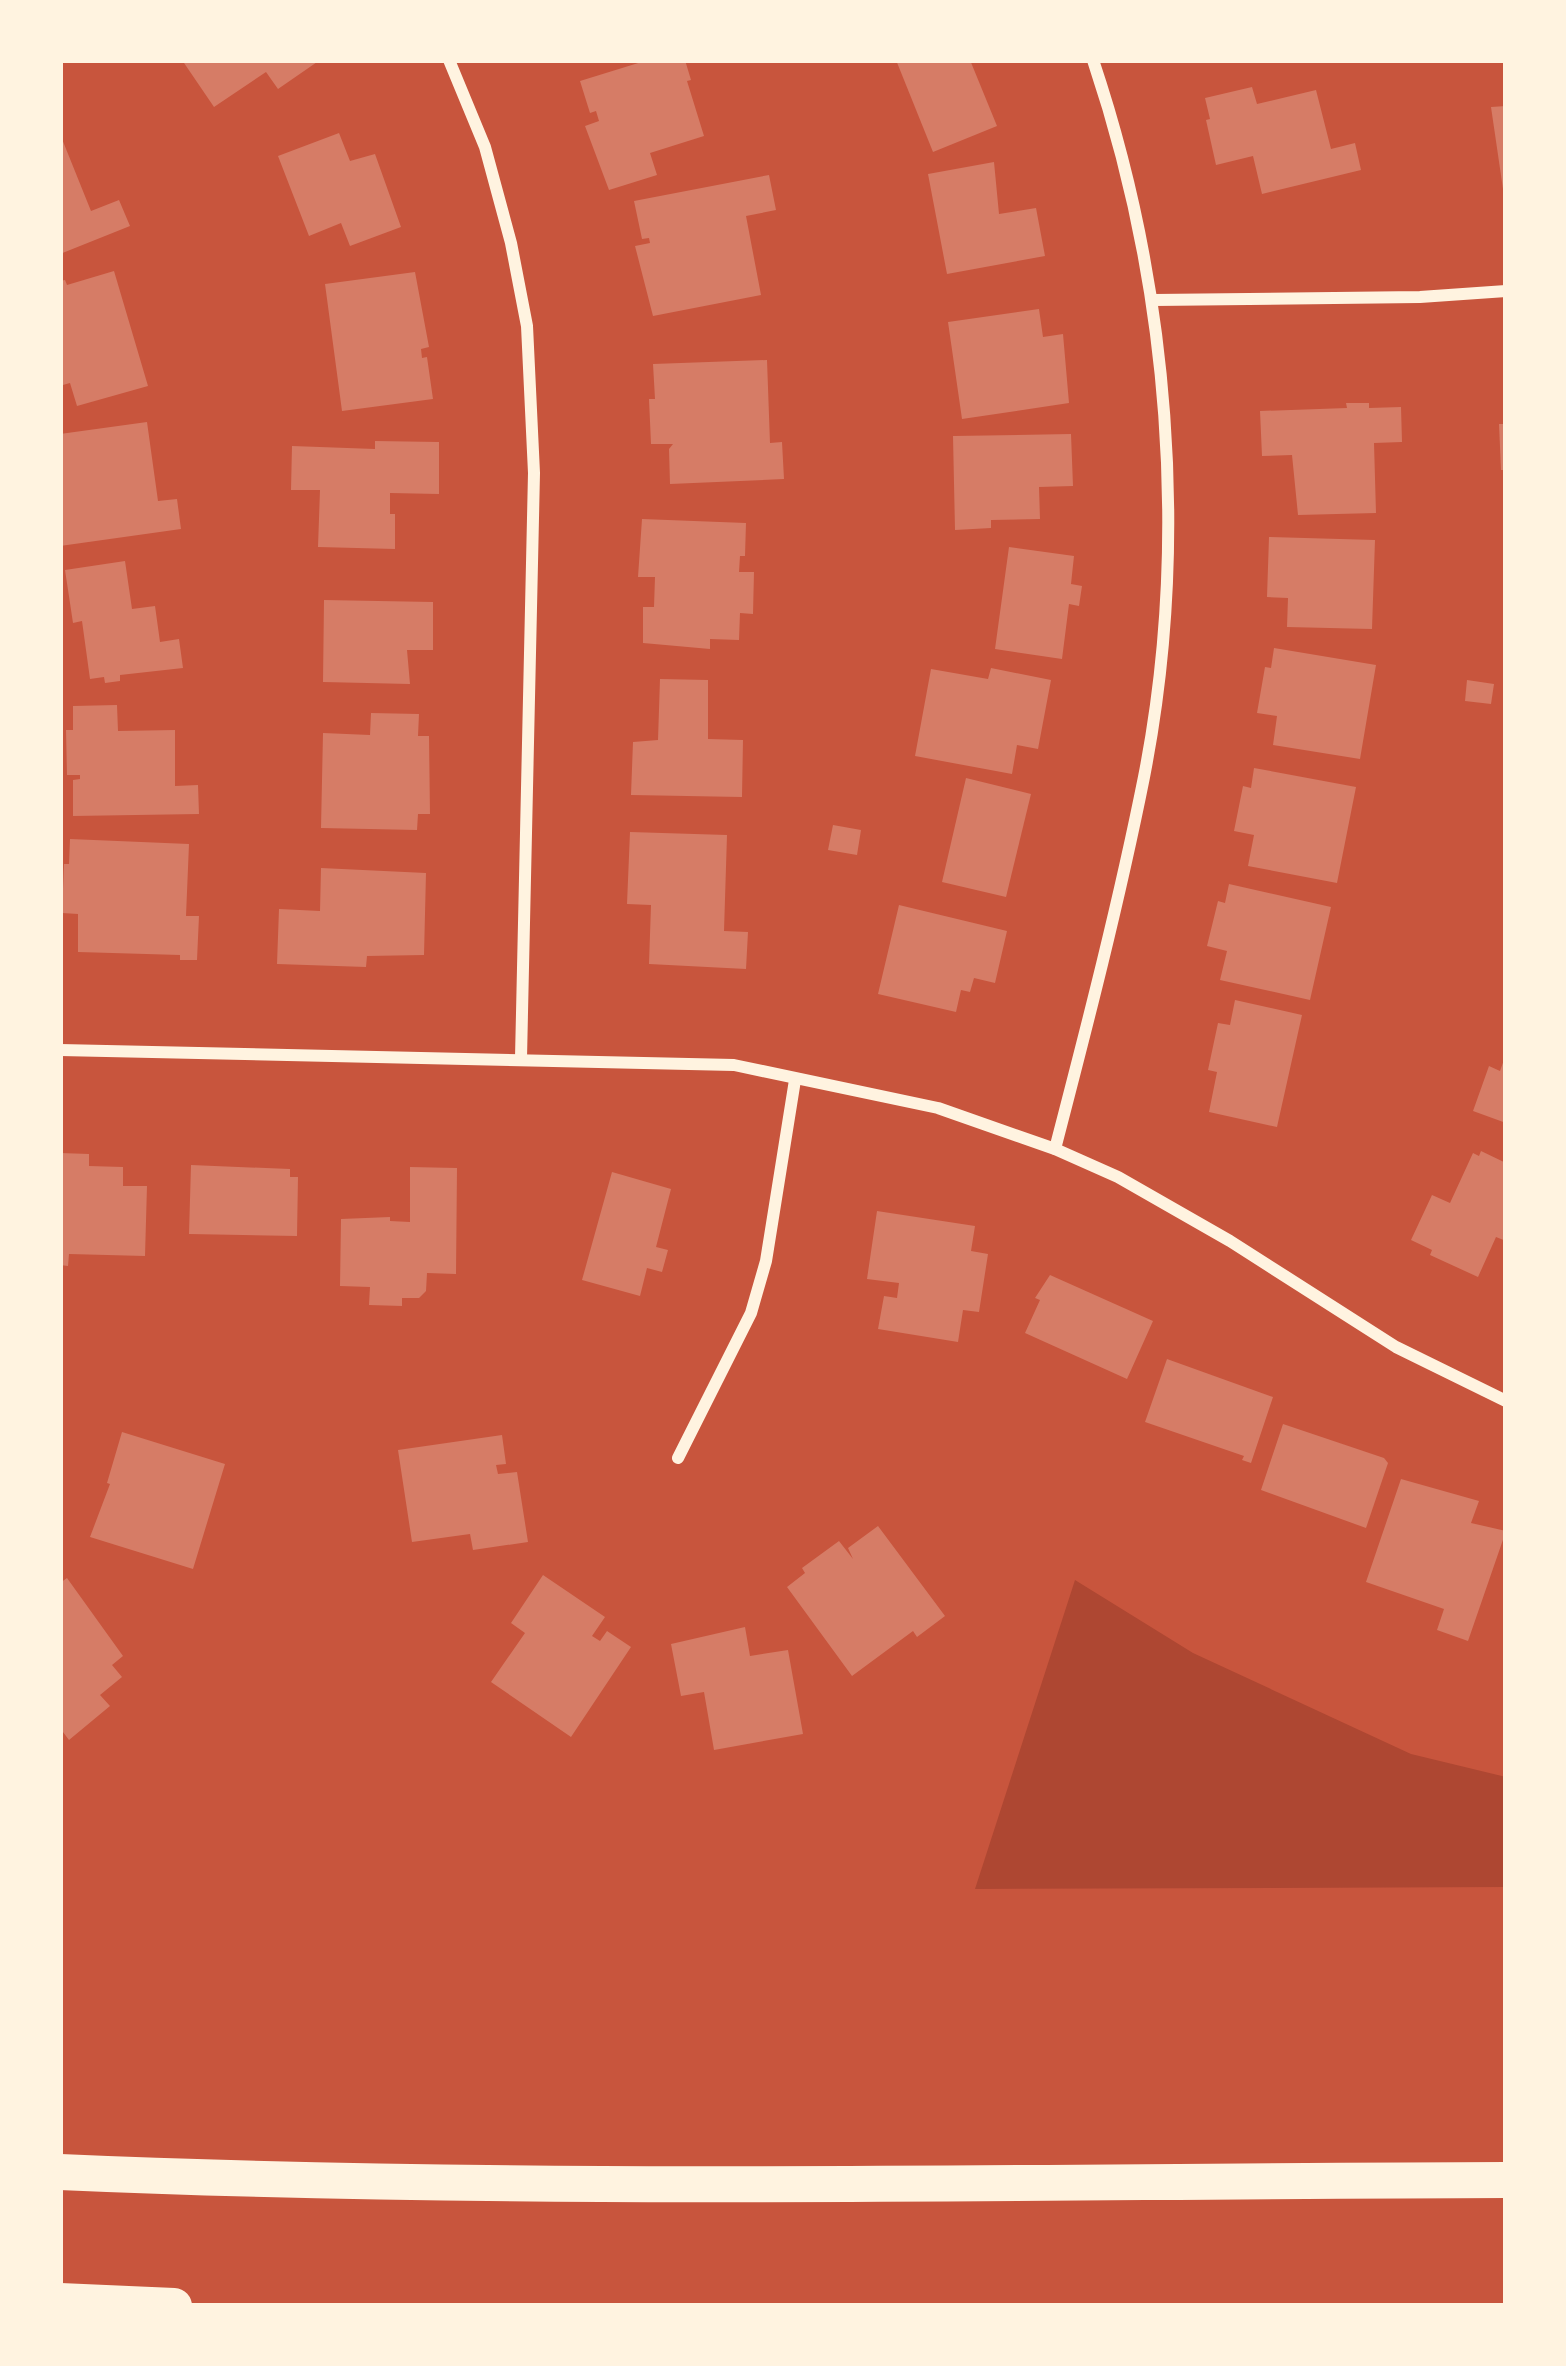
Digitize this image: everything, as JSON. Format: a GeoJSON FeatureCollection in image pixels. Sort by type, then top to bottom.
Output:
{"type":"FeatureCollection","features":[{"type":"Feature","properties":{"kind":"highway"},"geometry":{"type":"LineString","coordinates":[[60,2172],[216,2179],[589,2182],[1506,2180]]}},
{"type":"Feature","properties":{"kind":"highway"},"geometry":{"type":"LineString","coordinates":[[60,2301],[174,2306]]}},
{"type":"Feature","properties":{"kind":"street"},"geometry":{"type":"LineString","coordinates":[[449,60],[490,166],[511,243],[528,345],[534,473],[521,1058]]}},
{"type":"Feature","properties":{"kind":"street"},"geometry":{"type":"LineString","coordinates":[[1055,1149],[1144,775],[1155,696],[1168,461],[1154,300],[1093,60]]}},
{"type":"Feature","properties":{"kind":"street"},"geometry":{"type":"LineString","coordinates":[[1154,300],[1506,291]]}},
{"type":"Feature","properties":{"kind":"street"},"geometry":{"type":"LineString","coordinates":[[60,1050],[734,1065],[938,1108],[1055,1149],[1169,1204],[1358,1325],[1506,1401]]}},
{"type":"Feature","properties":{"kind":"street"},"geometry":{"type":"LineString","coordinates":[[678,1458],[751,1312],[766,1261],[795,1080]]}},
{"type":"Feature","properties":{"kind":"shaded area"},"geometry":{"type":"Polygon","coordinates":[[[1075,1580],[1193,1653],[1411,1754],[1506,1777],[1506,1887],[975,1889],[1075,1580]]]}},
{"type":"Feature","properties":{"kind":"building"},"geometry":{"type":"Polygon","coordinates":[[[182,60],[320,60],[278,89],[266,72],[214,107],[182,60]]]}},
{"type":"Feature","properties":{"kind":"building"},"geometry":{"type":"Polygon","coordinates":[[[648,60],[685,60],[704,136],[650,153],[657,175],[609,190],[585,126],[599,121],[596,111],[590,113],[580,81],[648,60]]]}},
{"type":"Feature","properties":{"kind":"building"},"geometry":{"type":"Polygon","coordinates":[[[896,60],[970,60],[997,126],[933,152],[896,60]]]}},
{"type":"Feature","properties":{"kind":"building"},"geometry":{"type":"Polygon","coordinates":[[[1252,87],[1257,104],[1316,90],[1331,149],[1355,143],[1361,170],[1262,194],[1253,156],[1216,165],[1205,98],[1252,87]]]}},
{"type":"Feature","properties":{"kind":"building"},"geometry":{"type":"Polygon","coordinates":[[[1506,106],[1506,189],[1503,189],[1491,107],[1506,106]]]}},
{"type":"Feature","properties":{"kind":"building"},"geometry":{"type":"Polygon","coordinates":[[[339,133],[350,161],[375,154],[401,227],[350,246],[341,223],[309,236],[278,156],[339,133]]]}},
{"type":"Feature","properties":{"kind":"building"},"geometry":{"type":"Polygon","coordinates":[[[60,134],[91,211],[119,200],[130,226],[60,254],[60,134]]]}},
{"type":"Feature","properties":{"kind":"building"},"geometry":{"type":"Polygon","coordinates":[[[994,162],[999,214],[1036,208],[1045,256],[947,274],[928,174],[994,162]]]}},
{"type":"Feature","properties":{"kind":"building"},"geometry":{"type":"Polygon","coordinates":[[[769,175],[776,210],[746,216],[761,295],[653,316],[635,246],[650,243],[649,238],[642,239],[634,201],[769,175]]]}},
{"type":"Feature","properties":{"kind":"building"},"geometry":{"type":"Polygon","coordinates":[[[114,271],[148,386],[77,406],[70,383],[63,385],[60,376],[60,281],[67,285],[114,271]]]}},
{"type":"Feature","properties":{"kind":"building"},"geometry":{"type":"Polygon","coordinates":[[[415,272],[429,347],[421,349],[422,358],[427,357],[433,399],[342,411],[325,284],[415,272]]]}},
{"type":"Feature","properties":{"kind":"building"},"geometry":{"type":"Polygon","coordinates":[[[1039,309],[1043,337],[1063,334],[1069,403],[962,419],[948,322],[1039,309]]]}},
{"type":"Feature","properties":{"kind":"building"},"geometry":{"type":"Polygon","coordinates":[[[767,360],[770,443],[782,442],[784,479],[670,484],[669,449],[673,444],[651,444],[653,364],[767,360]]]}},
{"type":"Feature","properties":{"kind":"building"},"geometry":{"type":"Polygon","coordinates":[[[1346,403],[1401,407],[1402,442],[1374,443],[1376,513],[1298,515],[1292,455],[1262,456],[1260,411],[1347,408],[1346,403]]]}},
{"type":"Feature","properties":{"kind":"building"},"geometry":{"type":"Polygon","coordinates":[[[147,422],[158,501],[177,499],[181,529],[60,546],[60,434],[147,422]]]}},
{"type":"Feature","properties":{"kind":"building"},"geometry":{"type":"Polygon","coordinates":[[[1499,424],[1506,424],[1506,470],[1501,470],[1499,424]]]}},
{"type":"Feature","properties":{"kind":"building"},"geometry":{"type":"Polygon","coordinates":[[[1071,434],[1073,486],[1039,487],[1040,519],[991,520],[991,528],[955,530],[953,436],[1071,434]]]}},
{"type":"Feature","properties":{"kind":"building"},"geometry":{"type":"Polygon","coordinates":[[[375,441],[439,442],[439,494],[390,493],[395,549],[318,547],[320,490],[291,490],[292,446],[375,449],[375,441]]]}},
{"type":"Feature","properties":{"kind":"building"},"geometry":{"type":"Polygon","coordinates":[[[642,519],[746,523],[745,556],[740,556],[739,572],[754,572],[753,614],[740,613],[739,640],[710,639],[710,649],[643,643],[643,607],[654,607],[655,577],[638,577],[642,519]]]}},
{"type":"Feature","properties":{"kind":"building"},"geometry":{"type":"Polygon","coordinates":[[[1269,537],[1375,540],[1372,629],[1287,627],[1288,598],[1267,597],[1269,537]]]}},
{"type":"Feature","properties":{"kind":"building"},"geometry":{"type":"Polygon","coordinates":[[[1009,547],[1074,556],[1071,584],[1082,586],[1079,606],[1069,604],[1062,659],[995,649],[1009,547]]]}},
{"type":"Feature","properties":{"kind":"building"},"geometry":{"type":"Polygon","coordinates":[[[125,561],[132,609],[155,606],[160,642],[179,639],[183,668],[120,675],[120,681],[105,683],[104,677],[90,679],[82,621],[73,623],[65,570],[125,561]]]}},
{"type":"Feature","properties":{"kind":"building"},"geometry":{"type":"Polygon","coordinates":[[[324,600],[433,602],[433,650],[407,650],[410,684],[323,682],[324,600]]]}},
{"type":"Feature","properties":{"kind":"building"},"geometry":{"type":"Polygon","coordinates":[[[1274,648],[1376,665],[1360,759],[1273,745],[1277,716],[1257,713],[1265,667],[1271,668],[1274,648]]]}},
{"type":"Feature","properties":{"kind":"building"},"geometry":{"type":"Polygon","coordinates":[[[991,668],[1051,680],[1038,749],[1017,745],[1012,774],[915,756],[931,669],[988,679],[991,668]]]}},
{"type":"Feature","properties":{"kind":"building"},"geometry":{"type":"Polygon","coordinates":[[[660,679],[708,680],[708,739],[743,740],[742,797],[631,795],[633,742],[658,740],[660,679]]]}},
{"type":"Feature","properties":{"kind":"building"},"geometry":{"type":"Polygon","coordinates":[[[1467,680],[1494,684],[1491,704],[1465,701],[1467,680]]]}},
{"type":"Feature","properties":{"kind":"building"},"geometry":{"type":"Polygon","coordinates":[[[117,705],[118,731],[175,730],[175,786],[198,785],[199,814],[73,816],[73,780],[80,775],[67,775],[66,730],[73,730],[73,706],[117,705]]]}},
{"type":"Feature","properties":{"kind":"building"},"geometry":{"type":"Polygon","coordinates":[[[371,713],[419,714],[418,736],[429,736],[430,814],[418,814],[417,830],[321,828],[323,733],[370,735],[371,713]]]}},
{"type":"Feature","properties":{"kind":"building"},"geometry":{"type":"Polygon","coordinates":[[[1254,768],[1356,787],[1337,883],[1248,866],[1254,835],[1234,831],[1243,786],[1251,788],[1254,768]]]}},
{"type":"Feature","properties":{"kind":"building"},"geometry":{"type":"Polygon","coordinates":[[[966,778],[1031,794],[1006,897],[942,882],[966,778]]]}},
{"type":"Feature","properties":{"kind":"building"},"geometry":{"type":"Polygon","coordinates":[[[833,825],[861,830],[857,855],[828,850],[833,825]]]}},
{"type":"Feature","properties":{"kind":"building"},"geometry":{"type":"Polygon","coordinates":[[[630,832],[727,835],[724,931],[748,932],[746,969],[649,964],[651,905],[627,904],[630,832]]]}},
{"type":"Feature","properties":{"kind":"building"},"geometry":{"type":"Polygon","coordinates":[[[70,839],[189,844],[186,916],[199,916],[197,960],[180,960],[180,955],[78,952],[78,914],[62,913],[70,839]]]}},
{"type":"Feature","properties":{"kind":"building"},"geometry":{"type":"Polygon","coordinates":[[[321,868],[426,873],[424,955],[367,956],[366,967],[277,964],[279,909],[320,911],[321,868]]]}},
{"type":"Feature","properties":{"kind":"building"},"geometry":{"type":"Polygon","coordinates":[[[1229,884],[1331,907],[1310,1000],[1220,980],[1227,951],[1207,946],[1218,901],[1225,903],[1229,884]]]}},
{"type":"Feature","properties":{"kind":"building"},"geometry":{"type":"Polygon","coordinates":[[[899,905],[1007,931],[995,983],[974,978],[970,992],[961,990],[956,1012],[878,994],[899,905]]]}},
{"type":"Feature","properties":{"kind":"building"},"geometry":{"type":"Polygon","coordinates":[[[1235,1000],[1302,1015],[1277,1127],[1209,1112],[1217,1072],[1208,1070],[1218,1023],[1230,1025],[1235,1000]]]}},
{"type":"Feature","properties":{"kind":"building"},"geometry":{"type":"Polygon","coordinates":[[[1505,1057],[1506,1123],[1473,1111],[1489,1066],[1500,1071],[1505,1057]]]}},
{"type":"Feature","properties":{"kind":"building"},"geometry":{"type":"Polygon","coordinates":[[[1481,1151],[1506,1163],[1506,1241],[1496,1237],[1478,1277],[1430,1255],[1432,1250],[1411,1240],[1432,1195],[1450,1203],[1473,1153],[1479,1156],[1481,1151]]]}},
{"type":"Feature","properties":{"kind":"building"},"geometry":{"type":"Polygon","coordinates":[[[60,1153],[89,1154],[89,1166],[123,1167],[123,1186],[147,1186],[145,1256],[69,1254],[68,1266],[60,1265],[60,1153]]]}},
{"type":"Feature","properties":{"kind":"building"},"geometry":{"type":"Polygon","coordinates":[[[191,1165],[290,1169],[290,1177],[298,1177],[297,1236],[189,1234],[191,1165]]]}},
{"type":"Feature","properties":{"kind":"building"},"geometry":{"type":"Polygon","coordinates":[[[410,1167],[457,1168],[456,1274],[427,1273],[426,1291],[419,1298],[402,1298],[402,1306],[369,1305],[370,1287],[340,1286],[341,1219],[390,1217],[390,1221],[410,1222],[410,1167]]]}},
{"type":"Feature","properties":{"kind":"building"},"geometry":{"type":"Polygon","coordinates":[[[612,1172],[671,1189],[656,1247],[668,1250],[662,1272],[647,1268],[640,1296],[582,1280],[612,1172]]]}},
{"type":"Feature","properties":{"kind":"building"},"geometry":{"type":"Polygon","coordinates":[[[877,1211],[975,1226],[971,1251],[988,1254],[979,1312],[963,1310],[958,1342],[878,1329],[884,1296],[897,1298],[899,1283],[867,1279],[877,1211]]]}},
{"type":"Feature","properties":{"kind":"building"},"geometry":{"type":"Polygon","coordinates":[[[1050,1275],[1153,1321],[1127,1379],[1025,1333],[1040,1300],[1035,1298],[1050,1275]]]}},
{"type":"Feature","properties":{"kind":"building"},"geometry":{"type":"Polygon","coordinates":[[[1167,1359],[1273,1397],[1251,1463],[1242,1460],[1244,1456],[1145,1422],[1167,1359]]]}},
{"type":"Feature","properties":{"kind":"building"},"geometry":{"type":"Polygon","coordinates":[[[1283,1424],[1388,1463],[1366,1528],[1261,1490],[1283,1424]]]}},
{"type":"Feature","properties":{"kind":"building"},"geometry":{"type":"Polygon","coordinates":[[[122,1432],[225,1464],[193,1569],[90,1537],[110,1484],[122,1432]]]}},
{"type":"Feature","properties":{"kind":"building"},"geometry":{"type":"Polygon","coordinates":[[[502,1435],[506,1464],[496,1465],[498,1474],[517,1472],[528,1542],[473,1550],[470,1534],[412,1542],[398,1450],[502,1435]]]}},
{"type":"Feature","properties":{"kind":"building"},"geometry":{"type":"Polygon","coordinates":[[[1401,1479],[1479,1501],[1471,1523],[1506,1531],[1468,1641],[1437,1630],[1444,1609],[1366,1582],[1401,1479]]]}},
{"type":"Feature","properties":{"kind":"building"},"geometry":{"type":"Polygon","coordinates":[[[878,1526],[945,1616],[917,1637],[913,1631],[852,1676],[787,1587],[805,1573],[802,1568],[839,1541],[853,1559],[848,1548],[878,1526]]]}},
{"type":"Feature","properties":{"kind":"building"},"geometry":{"type":"Polygon","coordinates":[[[543,1575],[605,1617],[592,1636],[600,1641],[607,1631],[631,1647],[571,1737],[491,1682],[525,1633],[511,1623],[543,1575]]]}},
{"type":"Feature","properties":{"kind":"building"},"geometry":{"type":"Polygon","coordinates":[[[67,1578],[123,1656],[112,1665],[122,1677],[100,1695],[110,1706],[69,1740],[60,1728],[60,1583],[67,1578]]]}},
{"type":"Feature","properties":{"kind":"building"},"geometry":{"type":"Polygon","coordinates":[[[745,1627],[750,1656],[788,1650],[803,1734],[714,1750],[704,1692],[681,1696],[671,1644],[745,1627]]]}}]}
